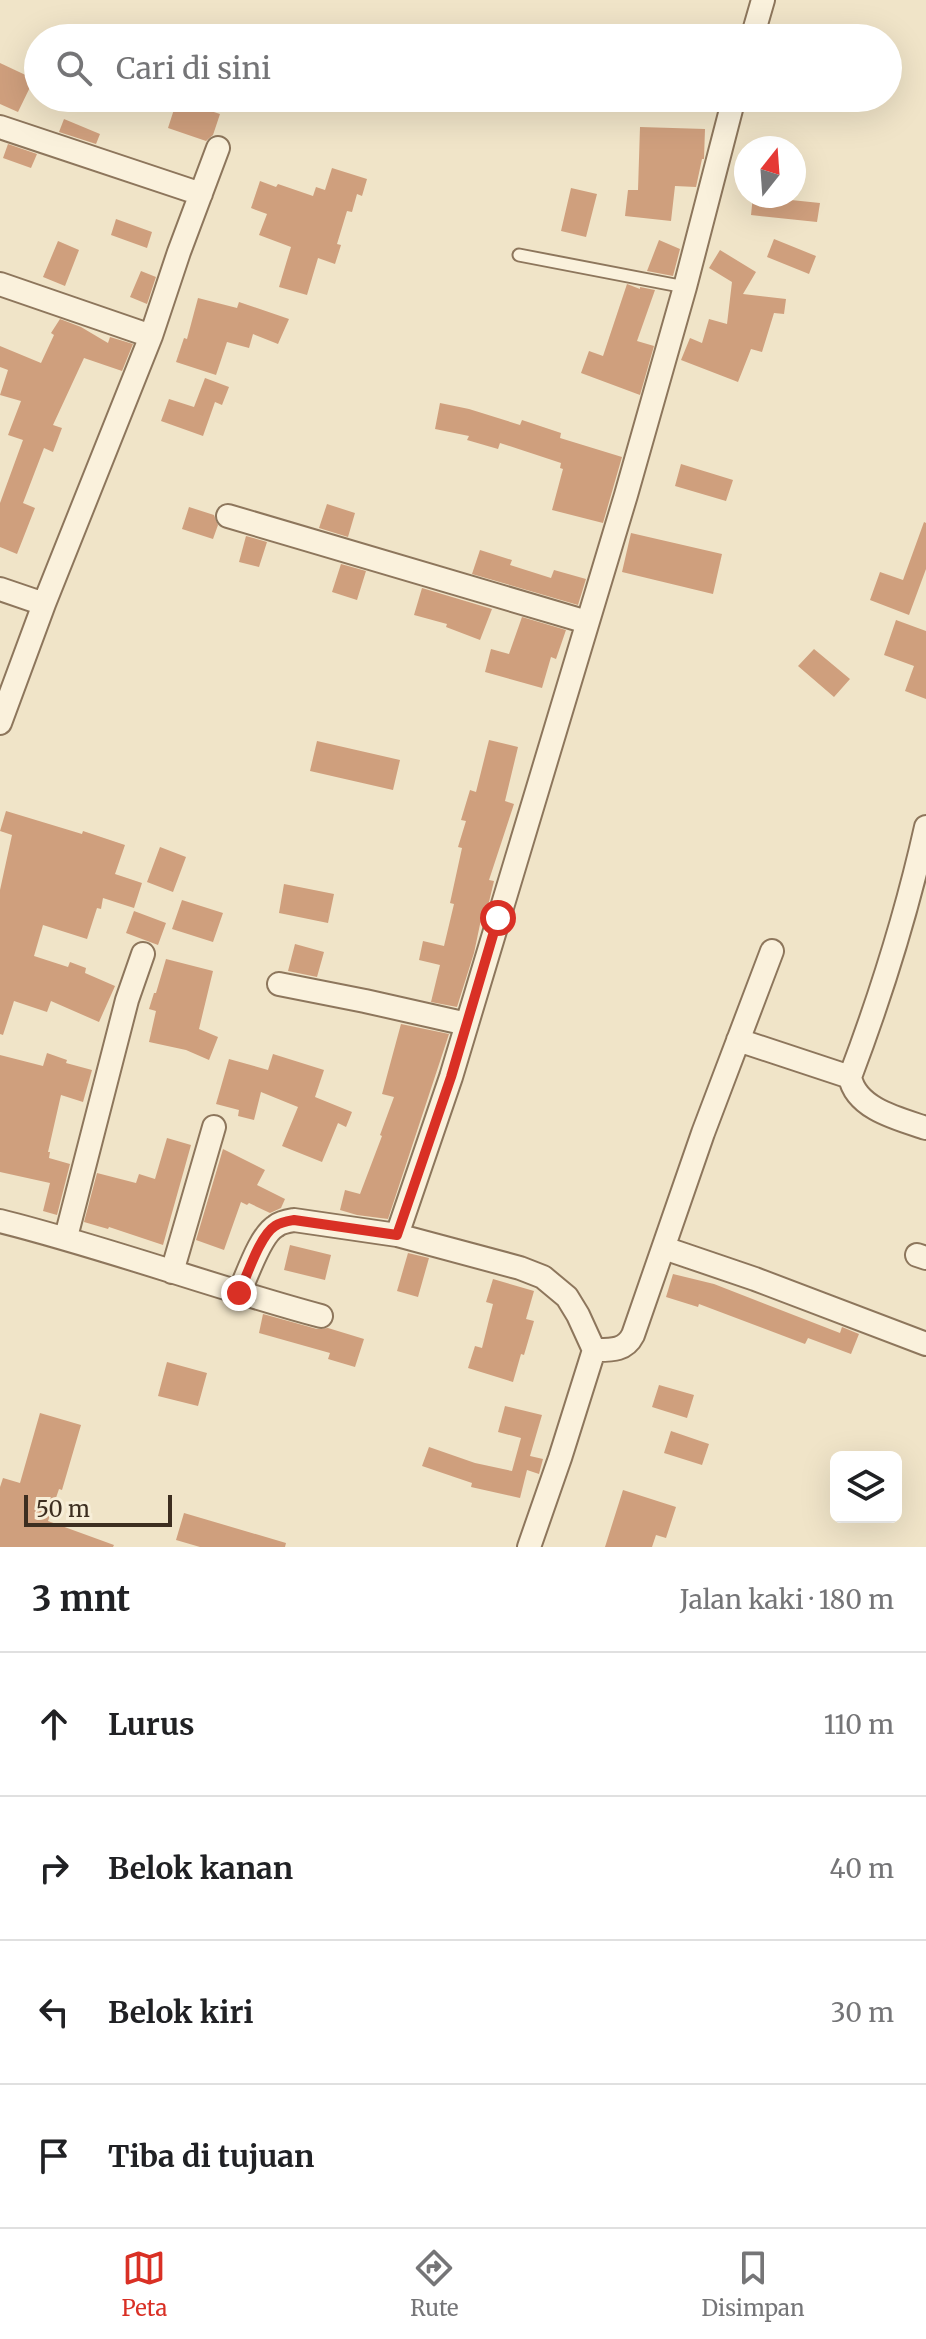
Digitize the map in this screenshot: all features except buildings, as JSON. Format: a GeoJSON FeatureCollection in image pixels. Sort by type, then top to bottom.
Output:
{"type":"FeatureCollection","features":[{"type":"Feature","properties":{"kind":"street"},"geometry":{"type":"LineString","coordinates":[[756,24],[763,0]]}},
{"type":"Feature","properties":{"kind":"street"},"geometry":{"type":"LineString","coordinates":[[397,1235],[451,1077],[587,622],[685,287],[730,112]]}},
{"type":"Feature","properties":{"kind":"street"},"geometry":{"type":"LineString","coordinates":[[0,127],[201,194]]}},
{"type":"Feature","properties":{"kind":"street"},"geometry":{"type":"LineString","coordinates":[[0,723],[151,336],[218,148]]}},
{"type":"Feature","properties":{"kind":"street"},"geometry":{"type":"LineString","coordinates":[[0,284],[151,336]]}},
{"type":"Feature","properties":{"kind":"street"},"geometry":{"type":"LineString","coordinates":[[228,516],[587,622]]}},
{"type":"Feature","properties":{"kind":"street"},"geometry":{"type":"LineString","coordinates":[[0,589],[44,604]]}},
{"type":"Feature","properties":{"kind":"street"},"geometry":{"type":"LineString","coordinates":[[926,827],[922,859],[850,1077],[851,1085],[864,1101],[926,1128]]}},
{"type":"Feature","properties":{"kind":"street"},"geometry":{"type":"LineString","coordinates":[[594,1350],[614,1350],[629,1343],[772,951]]}},
{"type":"Feature","properties":{"kind":"street"},"geometry":{"type":"LineString","coordinates":[[66,1237],[127,1000],[143,954]]}},
{"type":"Feature","properties":{"kind":"street"},"geometry":{"type":"LineString","coordinates":[[279,984],[467,1024]]}},
{"type":"Feature","properties":{"kind":"street"},"geometry":{"type":"LineString","coordinates":[[738,1040],[850,1077]]}},
{"type":"Feature","properties":{"kind":"street"},"geometry":{"type":"LineString","coordinates":[[172,1272],[214,1127]]}},
{"type":"Feature","properties":{"kind":"street"},"geometry":{"type":"LineString","coordinates":[[239,1293],[269,1232],[278,1224],[294,1220],[397,1235],[499,1262],[543,1277],[567,1297],[594,1350],[529,1547]]}},
{"type":"Feature","properties":{"kind":"street"},"geometry":{"type":"LineString","coordinates":[[0,1221],[66,1237],[321,1316]]}},
{"type":"Feature","properties":{"kind":"street"},"geometry":{"type":"LineString","coordinates":[[664,1248],[926,1344]]}},
{"type":"Feature","properties":{"kind":"lane"},"geometry":{"type":"LineString","coordinates":[[519,255],[685,287]]}},
{"type":"Feature","properties":{"kind":"route"},"geometry":{"type":"LineString","coordinates":[[239,1293],[262,1242],[278,1224],[294,1220],[397,1235],[451,1077],[498,918]]}}]}
